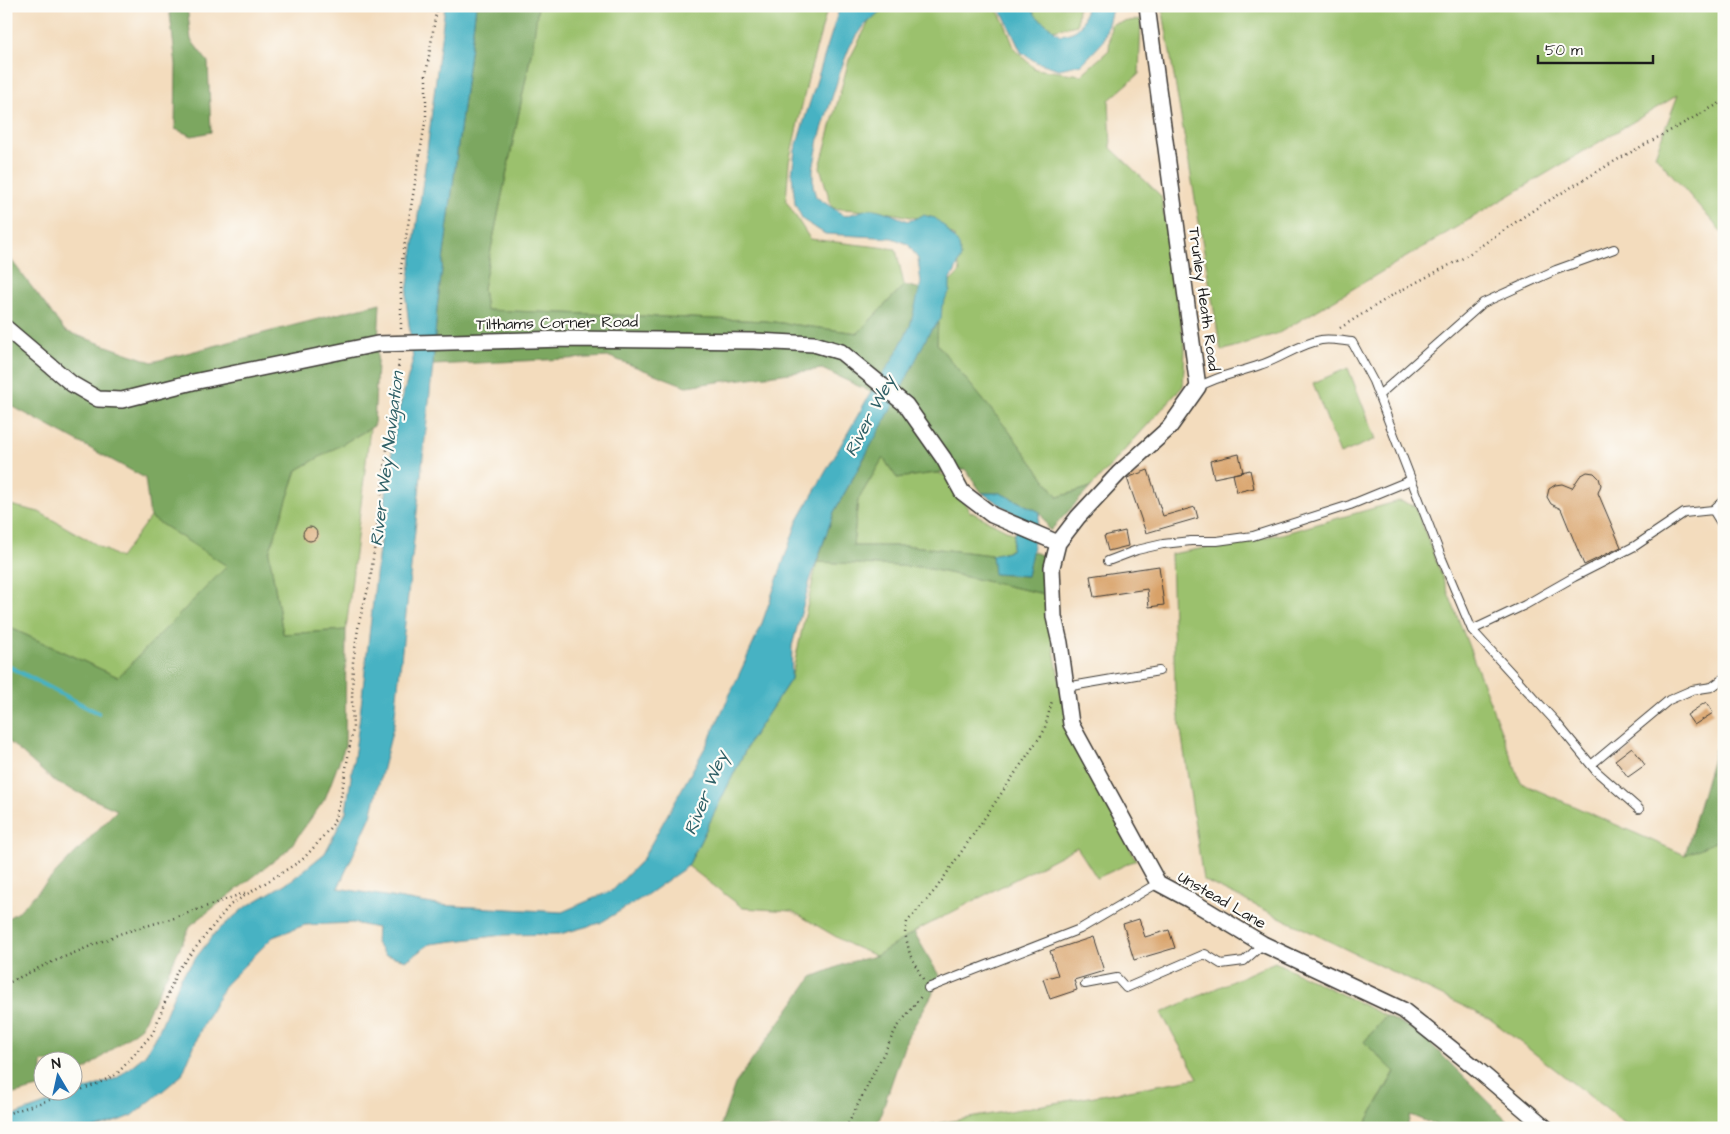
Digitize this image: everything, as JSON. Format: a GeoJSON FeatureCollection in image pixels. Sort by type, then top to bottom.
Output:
{"type":"FeatureCollection","features":[{"type":"Feature","properties":{"kind":"street","name":"Trunley Heath Road"},"geometry":{"type":"LineString","coordinates":[[1058,544],[1078,517],[1119,473],[1169,428],[1198,387],[1147,6]]}},
{"type":"Feature","properties":{"kind":"street","name":"Tilthams Corner Road"},"geometry":{"type":"LineString","coordinates":[[6,328],[72,384],[98,399],[122,400],[194,382],[377,344],[566,339],[754,341],[814,344],[841,352],[906,405],[944,459],[962,492],[992,516],[1058,544]]}},
{"type":"Feature","properties":{"kind":"street","name":"Unstead Lane"},"geometry":{"type":"LineString","coordinates":[[1058,544],[1052,567],[1054,617],[1071,724],[1158,884],[1190,900],[1263,944],[1403,1010],[1477,1069],[1546,1128]]}},
{"type":"Feature","properties":{"kind":"lane"},"geometry":{"type":"LineString","coordinates":[[1379,395],[1483,303],[1556,270],[1614,249]]}},
{"type":"Feature","properties":{"kind":"lane"},"geometry":{"type":"LineString","coordinates":[[1198,387],[1212,379],[1261,365],[1321,339],[1352,342],[1379,395],[1442,559],[1472,630],[1555,721],[1591,765],[1639,809]]}},
{"type":"Feature","properties":{"kind":"lane"},"geometry":{"type":"LineString","coordinates":[[1108,561],[1137,550],[1163,544],[1191,541],[1217,542],[1253,536],[1350,505],[1411,480]]}},
{"type":"Feature","properties":{"kind":"lane"},"geometry":{"type":"LineString","coordinates":[[1472,630],[1525,605],[1634,546],[1684,513],[1713,510],[1724,500]]}},
{"type":"Feature","properties":{"kind":"lane"},"geometry":{"type":"LineString","coordinates":[[1713,510],[1724,528]]}},
{"type":"Feature","properties":{"kind":"lane"},"geometry":{"type":"LineString","coordinates":[[1066,687],[1159,671]]}},
{"type":"Feature","properties":{"kind":"lane"},"geometry":{"type":"LineString","coordinates":[[1591,765],[1669,700],[1692,690],[1712,687],[1724,678]]}},
{"type":"Feature","properties":{"kind":"lane"},"geometry":{"type":"LineString","coordinates":[[928,988],[1080,930],[1158,884]]}},
{"type":"Feature","properties":{"kind":"lane"},"geometry":{"type":"LineString","coordinates":[[1085,984],[1117,978],[1126,988],[1205,954],[1221,964],[1244,961],[1263,944]]}},
{"type":"Feature","properties":{"kind":"path"},"geometry":{"type":"LineString","coordinates":[[6,1114],[95,1085],[117,1074],[153,1033],[177,971],[230,905],[302,860],[333,824],[340,802],[354,729],[352,700],[353,662],[359,622],[370,582],[393,402],[397,392],[402,343],[401,267],[426,117],[426,75],[437,6]]}},
{"type":"Feature","properties":{"kind":"path"},"geometry":{"type":"LineString","coordinates":[[1321,339],[1396,293],[1463,258],[1535,209],[1615,161],[1724,101]]}},
{"type":"Feature","properties":{"kind":"path"},"geometry":{"type":"LineString","coordinates":[[846,1128],[896,1028],[928,988],[910,955],[905,933],[907,922],[936,889],[1044,731],[1053,697]]}},
{"type":"Feature","properties":{"kind":"path"},"geometry":{"type":"LineString","coordinates":[[6,984],[45,965],[122,933],[174,918],[250,891]]}},
{"type":"Feature","properties":{"kind":"green space"},"geometry":{"type":"Polygon","coordinates":[[[169,6],[187,6],[191,40],[208,62],[211,132],[192,136],[175,129],[176,65],[169,6]]]}},
{"type":"Feature","properties":{"kind":"green space"},"geometry":{"type":"Polygon","coordinates":[[[476,6],[538,6],[533,44],[483,288],[486,310],[766,321],[858,333],[904,285],[939,293],[937,344],[1008,430],[1058,497],[1091,487],[1050,531],[1040,512],[1000,493],[982,493],[965,469],[897,478],[883,458],[858,500],[853,546],[912,546],[992,555],[995,574],[1027,576],[1032,551],[1048,558],[1044,594],[921,567],[817,562],[834,512],[866,455],[900,379],[871,392],[822,369],[686,386],[610,357],[433,365],[437,308],[476,6]]]}},
{"type":"Feature","properties":{"kind":"green space"},"geometry":{"type":"Polygon","coordinates":[[[537,6],[828,6],[808,79],[789,162],[786,201],[810,239],[896,249],[904,285],[858,333],[766,321],[486,310],[483,288],[533,44],[537,6]]]}},
{"type":"Feature","properties":{"kind":"green space"},"geometry":{"type":"Polygon","coordinates":[[[885,6],[995,6],[1005,24],[1015,50],[1035,69],[1081,75],[1109,50],[1111,24],[1141,19],[1139,74],[1109,100],[1111,148],[1161,196],[1185,350],[1183,386],[1091,487],[1058,497],[1008,430],[937,344],[939,293],[960,272],[954,236],[930,221],[891,213],[832,208],[820,167],[849,60],[875,10],[885,6]]]}},
{"type":"Feature","properties":{"kind":"green space"},"geometry":{"type":"Polygon","coordinates":[[[1026,6],[1078,6],[1077,25],[1044,32],[1026,6]]]}},
{"type":"Feature","properties":{"kind":"green space"},"geometry":{"type":"Polygon","coordinates":[[[1162,6],[1724,6],[1724,235],[1655,155],[1678,95],[1279,333],[1221,351],[1162,6]]]}},
{"type":"Feature","properties":{"kind":"green space"},"geometry":{"type":"Polygon","coordinates":[[[6,253],[65,331],[152,362],[380,303],[374,426],[297,470],[269,553],[283,634],[346,630],[345,746],[325,799],[288,850],[191,925],[141,1027],[82,1072],[82,1052],[32,1052],[32,1090],[6,1096],[6,919],[18,912],[117,810],[55,782],[6,739],[6,626],[118,677],[227,566],[150,517],[145,478],[6,403],[6,253]]]}},
{"type":"Feature","properties":{"kind":"green space"},"geometry":{"type":"Polygon","coordinates":[[[1348,368],[1376,439],[1340,454],[1313,383],[1348,368]]]}},
{"type":"Feature","properties":{"kind":"green space"},"geometry":{"type":"Polygon","coordinates":[[[370,428],[346,630],[283,634],[269,553],[297,470],[370,428]]]}},
{"type":"Feature","properties":{"kind":"green space"},"geometry":{"type":"Polygon","coordinates":[[[883,458],[897,478],[937,473],[951,477],[969,511],[1014,534],[1011,550],[992,555],[912,546],[853,546],[858,500],[883,458]]]}},
{"type":"Feature","properties":{"kind":"green space"},"geometry":{"type":"Polygon","coordinates":[[[1399,501],[1415,506],[1521,783],[1685,855],[1724,838],[1724,1123],[1717,1128],[1631,1128],[1490,1019],[1203,880],[1175,690],[1171,554],[1282,534],[1399,501]]]}},
{"type":"Feature","properties":{"kind":"green space"},"geometry":{"type":"Polygon","coordinates":[[[6,504],[39,512],[120,558],[150,517],[228,566],[118,677],[6,626],[6,504]]]}},
{"type":"Feature","properties":{"kind":"green space"},"geometry":{"type":"Polygon","coordinates":[[[817,562],[921,567],[1044,594],[1069,734],[1136,860],[1097,878],[1077,847],[914,932],[876,956],[850,945],[792,911],[743,908],[688,866],[750,741],[791,679],[817,562]]]}},
{"type":"Feature","properties":{"kind":"green space"},"geometry":{"type":"Polygon","coordinates":[[[1724,738],[1724,838],[1685,855],[1716,747],[1724,738]]]}},
{"type":"Feature","properties":{"kind":"green space"},"geometry":{"type":"Polygon","coordinates":[[[914,932],[941,979],[907,1038],[876,1128],[720,1128],[735,1084],[812,977],[850,962],[876,956],[914,932]]]}},
{"type":"Feature","properties":{"kind":"green space"},"geometry":{"type":"Polygon","coordinates":[[[1275,962],[1386,1016],[1364,1042],[1395,1071],[1363,1128],[912,1128],[1198,1078],[1161,1013],[1275,962]]]}},
{"type":"Feature","properties":{"kind":"green space"},"geometry":{"type":"Polygon","coordinates":[[[1386,1016],[1420,1033],[1515,1128],[1443,1128],[1410,1115],[1407,1128],[1363,1128],[1395,1072],[1364,1042],[1386,1016]]]}},
{"type":"Feature","properties":{"kind":"water","name":"River Wey"},"geometry":{"type":"Polygon","coordinates":[[[445,6],[476,6],[437,308],[433,365],[394,724],[371,816],[338,888],[438,905],[562,912],[613,890],[642,860],[707,744],[760,629],[797,522],[871,392],[893,359],[910,326],[921,283],[918,259],[908,244],[892,238],[825,234],[803,220],[795,204],[792,174],[795,150],[840,6],[886,6],[864,26],[850,46],[841,69],[819,139],[813,170],[813,186],[816,197],[845,216],[872,209],[909,221],[923,215],[935,218],[959,245],[961,257],[950,279],[950,291],[942,306],[941,319],[929,333],[894,404],[834,512],[810,581],[792,646],[791,679],[750,741],[688,866],[645,896],[600,923],[560,934],[503,935],[430,944],[407,960],[385,955],[376,943],[377,928],[353,923],[305,925],[273,937],[225,985],[201,1029],[182,1075],[132,1116],[97,1128],[6,1128],[6,1118],[50,1102],[82,1102],[82,1091],[117,1078],[145,1055],[160,1028],[181,977],[215,933],[244,908],[293,879],[325,853],[346,812],[359,723],[383,514],[397,416],[413,360],[406,299],[445,6]]]}},
{"type":"Feature","properties":{"kind":"water"},"geometry":{"type":"Polygon","coordinates":[[[996,6],[1030,6],[1036,16],[1060,35],[1072,32],[1079,27],[1082,23],[1086,6],[1113,6],[1103,42],[1082,64],[1059,69],[1036,62],[1021,52],[1004,16],[996,6]]]}},
{"type":"Feature","properties":{"kind":"water"},"geometry":{"type":"Polygon","coordinates":[[[982,493],[1000,493],[1040,512],[1027,576],[994,574],[992,555],[1011,550],[1014,534],[1023,519],[982,493]]]}},
{"type":"Feature","properties":{"kind":"building"},"geometry":{"type":"Polygon","coordinates":[[[1239,454],[1243,472],[1214,478],[1210,461],[1239,454]]]}},
{"type":"Feature","properties":{"kind":"building"},"geometry":{"type":"Polygon","coordinates":[[[1148,470],[1163,516],[1195,507],[1198,518],[1146,533],[1127,478],[1148,470]]]}},
{"type":"Feature","properties":{"kind":"building"},"geometry":{"type":"Polygon","coordinates":[[[1250,470],[1254,488],[1237,492],[1233,474],[1250,470]]]}},
{"type":"Feature","properties":{"kind":"building"},"geometry":{"type":"Polygon","coordinates":[[[1587,472],[1594,473],[1599,478],[1601,485],[1598,493],[1621,547],[1584,565],[1561,509],[1551,504],[1547,497],[1549,489],[1555,485],[1562,484],[1572,488],[1580,476],[1587,472]]]}},
{"type":"Feature","properties":{"kind":"building"},"geometry":{"type":"Polygon","coordinates":[[[310,527],[315,529],[317,534],[315,539],[310,541],[305,539],[303,534],[305,529],[310,527]]]}},
{"type":"Feature","properties":{"kind":"building"},"geometry":{"type":"Polygon","coordinates":[[[1125,531],[1128,546],[1108,551],[1104,536],[1125,531]]]}},
{"type":"Feature","properties":{"kind":"building"},"geometry":{"type":"Polygon","coordinates":[[[1159,566],[1164,605],[1149,607],[1147,589],[1094,597],[1090,576],[1159,566]]]}},
{"type":"Feature","properties":{"kind":"building"},"geometry":{"type":"Polygon","coordinates":[[[1706,702],[1713,713],[1694,725],[1687,715],[1706,702]]]}},
{"type":"Feature","properties":{"kind":"building"},"geometry":{"type":"Polygon","coordinates":[[[1632,747],[1645,765],[1628,777],[1615,760],[1632,747]]]}},
{"type":"Feature","properties":{"kind":"building"},"geometry":{"type":"Polygon","coordinates":[[[1139,919],[1145,937],[1169,930],[1175,948],[1134,960],[1123,924],[1139,919]]]}},
{"type":"Feature","properties":{"kind":"building"},"geometry":{"type":"Polygon","coordinates":[[[1093,937],[1104,971],[1074,980],[1077,990],[1050,999],[1043,979],[1058,975],[1050,951],[1093,937]]]}},
{"type":"Feature","properties":{"kind":"waterway"},"geometry":{"type":"LineString","coordinates":[[6,665],[98,713]]}},
{"type":"Feature","properties":{"kind":"water label","name":"River Wey Navigation"},"geometry":{"type":"Point","coordinates":[387,459]}}]}
